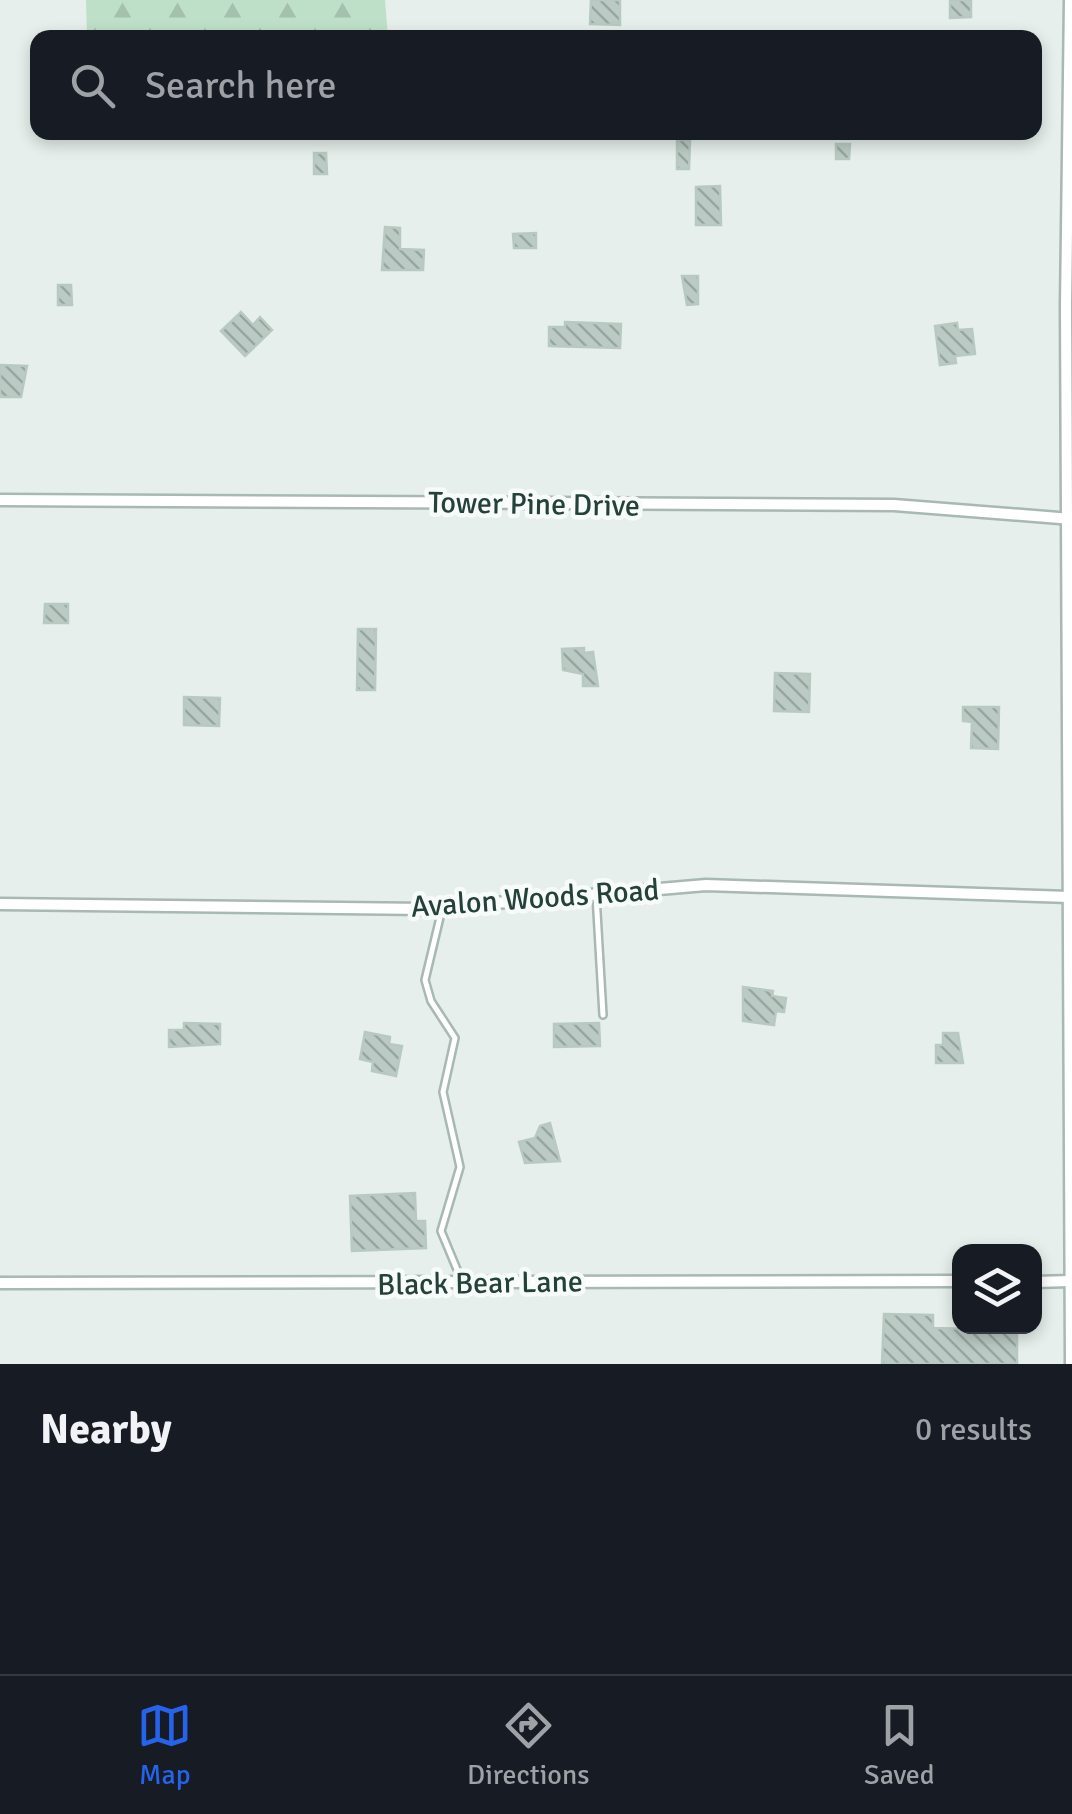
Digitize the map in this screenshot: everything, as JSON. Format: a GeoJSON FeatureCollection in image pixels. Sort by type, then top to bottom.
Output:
{"type":"FeatureCollection","features":[{"type":"Feature","properties":{"kind":"street"},"geometry":{"type":"LineString","coordinates":[[1070,0],[1071,1364]]}},
{"type":"Feature","properties":{"kind":"street","name":"Tower Pine Drive"},"geometry":{"type":"LineString","coordinates":[[0,500],[894,505],[1070,519]]}},
{"type":"Feature","properties":{"kind":"street","name":"Avalon Woods Road"},"geometry":{"type":"LineString","coordinates":[[0,904],[442,909],[706,885],[1069,897]]}},
{"type":"Feature","properties":{"kind":"street","name":"Black Bear Lane"},"geometry":{"type":"LineString","coordinates":[[0,1283],[952,1281]]}},
{"type":"Feature","properties":{"kind":"street"},"geometry":{"type":"LineString","coordinates":[[1042,1282],[1071,1281]]}},
{"type":"Feature","properties":{"kind":"lane"},"geometry":{"type":"LineString","coordinates":[[596,896],[603,1015]]}},
{"type":"Feature","properties":{"kind":"lane"},"geometry":{"type":"LineString","coordinates":[[442,909],[425,980],[431,1000],[455,1038],[444,1092],[460,1167],[441,1231],[463,1284]]}},
{"type":"Feature","properties":{"kind":"green space"},"geometry":{"type":"Polygon","coordinates":[[[86,0],[385,0],[387,30],[87,30],[86,0]]]}},
{"type":"Feature","properties":{"kind":"building"},"geometry":{"type":"Polygon","coordinates":[[[591,0],[620,0],[620,25],[590,24],[591,0]]]}},
{"type":"Feature","properties":{"kind":"building"},"geometry":{"type":"Polygon","coordinates":[[[950,0],[971,0],[971,17],[950,18],[950,0]]]}},
{"type":"Feature","properties":{"kind":"building"},"geometry":{"type":"Polygon","coordinates":[[[677,140],[690,140],[689,169],[677,169],[677,140]]]}},
{"type":"Feature","properties":{"kind":"building"},"geometry":{"type":"Polygon","coordinates":[[[836,144],[850,144],[849,159],[836,159],[836,144]]]}},
{"type":"Feature","properties":{"kind":"building"},"geometry":{"type":"Polygon","coordinates":[[[314,153],[326,153],[327,174],[314,174],[314,153]]]}},
{"type":"Feature","properties":{"kind":"building"},"geometry":{"type":"Polygon","coordinates":[[[720,186],[721,225],[696,225],[696,187],[720,186]]]}},
{"type":"Feature","properties":{"kind":"building"},"geometry":{"type":"Polygon","coordinates":[[[385,227],[400,228],[400,249],[424,250],[423,270],[382,270],[385,227]]]}},
{"type":"Feature","properties":{"kind":"building"},"geometry":{"type":"Polygon","coordinates":[[[536,233],[536,248],[514,248],[513,234],[536,233]]]}},
{"type":"Feature","properties":{"kind":"building"},"geometry":{"type":"Polygon","coordinates":[[[682,276],[698,276],[698,304],[687,305],[682,276]]]}},
{"type":"Feature","properties":{"kind":"building"},"geometry":{"type":"Polygon","coordinates":[[[58,285],[71,285],[72,305],[58,305],[58,285]]]}},
{"type":"Feature","properties":{"kind":"building"},"geometry":{"type":"Polygon","coordinates":[[[241,312],[253,325],[260,317],[272,330],[245,356],[221,331],[241,312]]]}},
{"type":"Feature","properties":{"kind":"building"},"geometry":{"type":"Polygon","coordinates":[[[565,322],[621,324],[620,348],[549,346],[549,327],[565,327],[565,322]]]}},
{"type":"Feature","properties":{"kind":"building"},"geometry":{"type":"Polygon","coordinates":[[[957,323],[958,330],[972,329],[975,354],[955,356],[956,363],[940,365],[935,326],[957,323]]]}},
{"type":"Feature","properties":{"kind":"building"},"geometry":{"type":"Polygon","coordinates":[[[0,365],[27,366],[21,397],[0,397],[0,365]]]}},
{"type":"Feature","properties":{"kind":"building"},"geometry":{"type":"Polygon","coordinates":[[[45,604],[68,604],[68,623],[44,623],[45,604]]]}},
{"type":"Feature","properties":{"kind":"building"},"geometry":{"type":"Polygon","coordinates":[[[358,629],[376,629],[375,690],[357,690],[358,629]]]}},
{"type":"Feature","properties":{"kind":"building"},"geometry":{"type":"Polygon","coordinates":[[[584,648],[584,653],[593,652],[598,686],[583,686],[583,674],[563,670],[562,649],[584,648]]]}},
{"type":"Feature","properties":{"kind":"building"},"geometry":{"type":"Polygon","coordinates":[[[775,673],[810,674],[809,712],[774,711],[775,673]]]}},
{"type":"Feature","properties":{"kind":"building"},"geometry":{"type":"Polygon","coordinates":[[[184,697],[220,698],[219,726],[184,725],[184,697]]]}},
{"type":"Feature","properties":{"kind":"building"},"geometry":{"type":"Polygon","coordinates":[[[963,707],[999,707],[998,749],[971,748],[972,722],[963,721],[963,707]]]}},
{"type":"Feature","properties":{"kind":"building"},"geometry":{"type":"Polygon","coordinates":[[[743,987],[773,991],[772,996],[786,998],[784,1012],[776,1011],[774,1025],[743,1021],[743,987]]]}},
{"type":"Feature","properties":{"kind":"building"},"geometry":{"type":"Polygon","coordinates":[[[184,1023],[220,1024],[220,1044],[169,1047],[169,1030],[184,1030],[184,1023]]]}},
{"type":"Feature","properties":{"kind":"building"},"geometry":{"type":"Polygon","coordinates":[[[599,1023],[600,1046],[554,1047],[554,1024],[599,1023]]]}},
{"type":"Feature","properties":{"kind":"building"},"geometry":{"type":"Polygon","coordinates":[[[365,1032],[390,1037],[389,1044],[402,1046],[396,1076],[372,1071],[373,1062],[360,1059],[365,1032]]]}},
{"type":"Feature","properties":{"kind":"building"},"geometry":{"type":"Polygon","coordinates":[[[943,1033],[958,1033],[963,1063],[936,1063],[936,1045],[943,1045],[943,1033]]]}},
{"type":"Feature","properties":{"kind":"building"},"geometry":{"type":"Polygon","coordinates":[[[550,1123],[560,1161],[525,1163],[519,1142],[535,1138],[540,1126],[550,1123]]]}},
{"type":"Feature","properties":{"kind":"building"},"geometry":{"type":"Polygon","coordinates":[[[415,1193],[416,1221],[425,1221],[426,1248],[352,1251],[350,1196],[415,1193]]]}},
{"type":"Feature","properties":{"kind":"building"},"geometry":{"type":"Polygon","coordinates":[[[884,1314],[933,1315],[933,1328],[952,1328],[952,1334],[1017,1334],[1017,1364],[882,1364],[884,1314]]]}}]}
